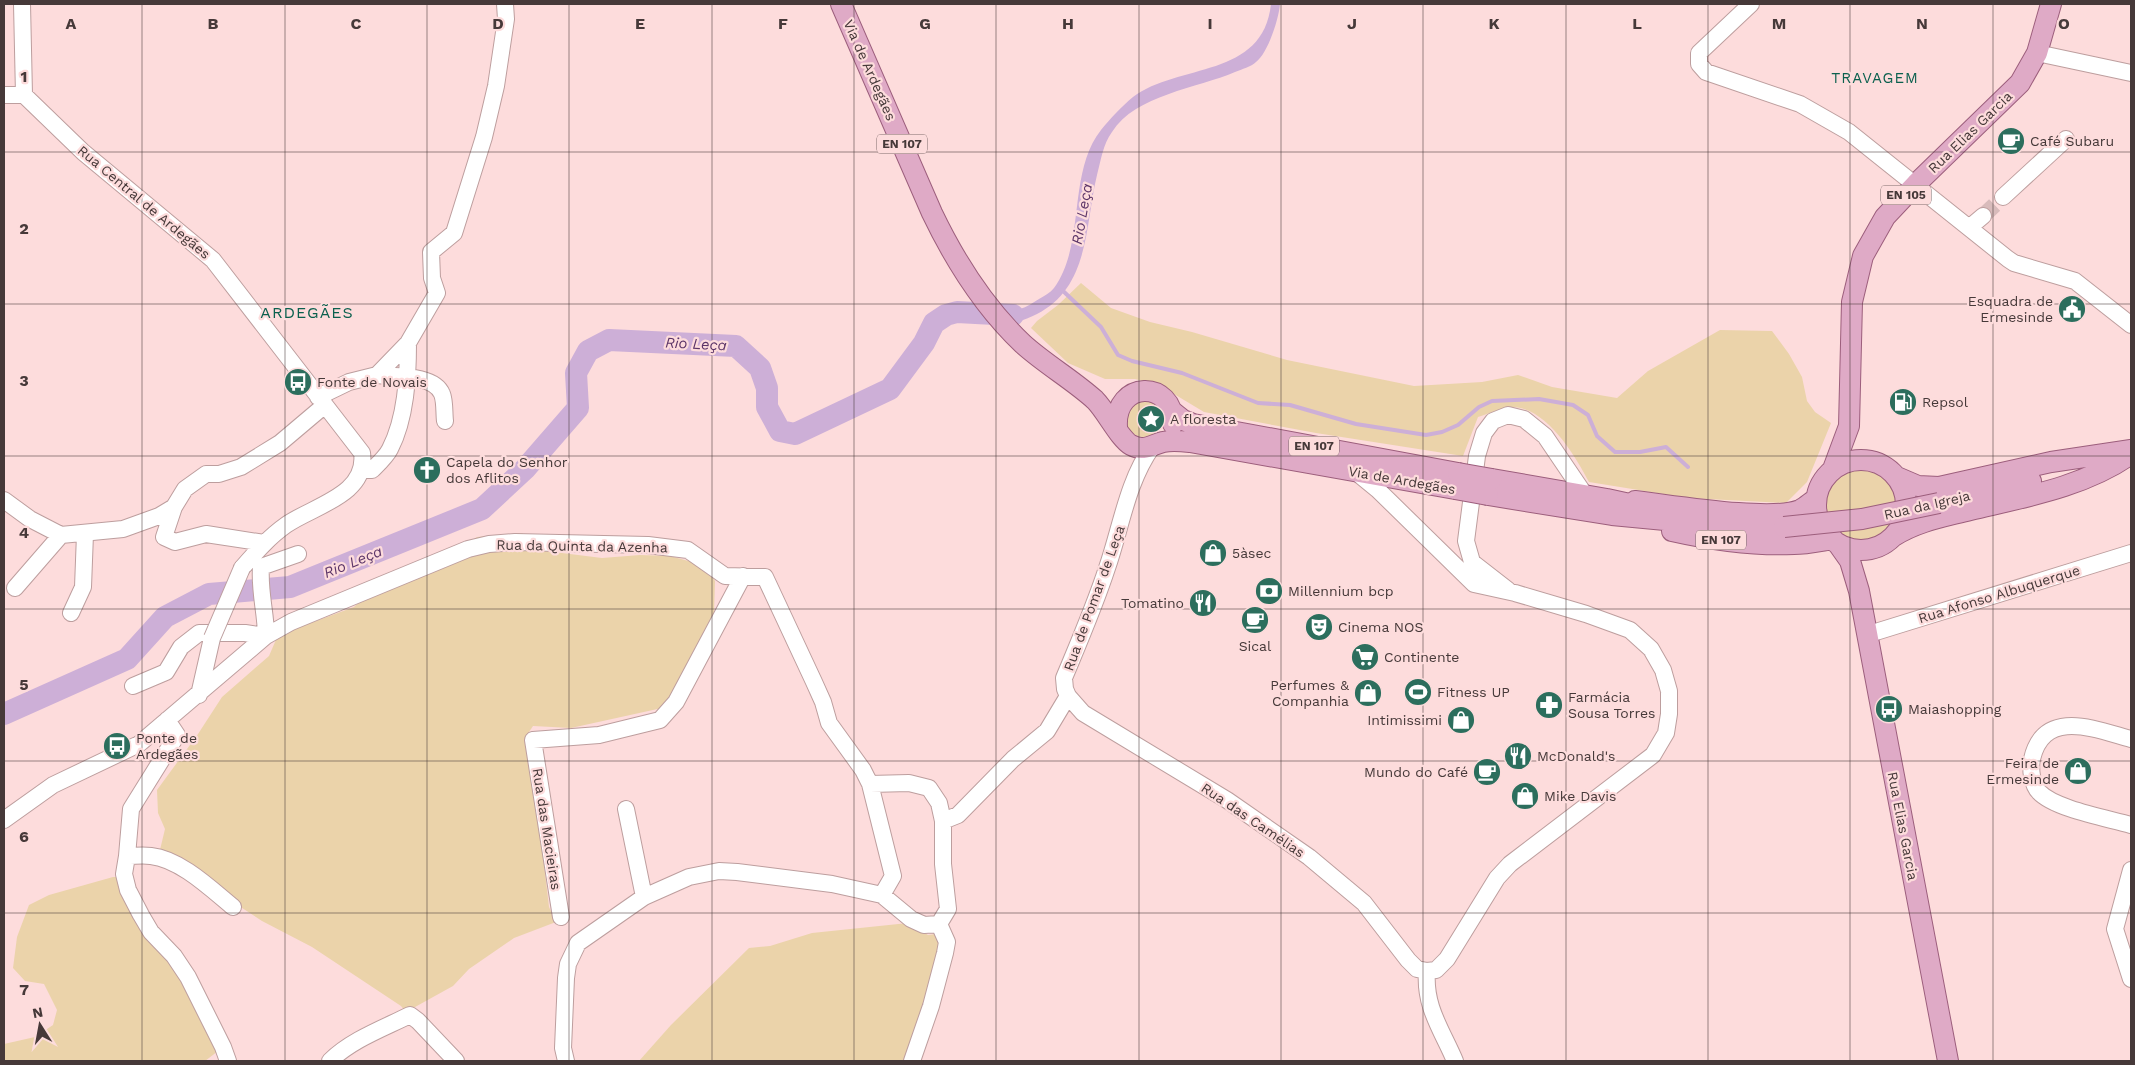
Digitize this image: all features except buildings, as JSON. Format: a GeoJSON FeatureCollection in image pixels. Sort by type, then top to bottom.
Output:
{"type":"FeatureCollection","features":[{"type":"Feature","properties":{"kind":"main road","name":"Via de Ardegães"},"geometry":{"type":"LineString","coordinates":[[841,4],[932,213],[947,244],[969,281],[1005,326],[1024,345],[1096,401],[1116,427],[1121,437],[1130,444],[1141,448],[1176,441],[1190,442],[1356,472],[1457,481]]}},
{"type":"Feature","properties":{"kind":"main road","name":"Rua Elias Garcia"},"geometry":{"type":"LineString","coordinates":[[1833,469],[1849,426],[1852,302],[1863,256],[1885,217],[1916,184],[2020,84],[2037,53],[2051,4]]}},
{"type":"Feature","properties":{"kind":"main road","name":"Via de Ardegães"},"geometry":{"type":"LineString","coordinates":[[1067,378],[1106,394],[1127,396],[1137,391],[1149,390],[1160,394],[1168,402],[1173,412],[1183,420],[1194,424],[1457,481],[1718,525]]}},
{"type":"Feature","properties":{"kind":"main road"},"geometry":{"type":"LineString","coordinates":[[1116,427],[1116,415],[1120,405],[1127,396]]}},
{"type":"Feature","properties":{"kind":"main road"},"geometry":{"type":"LineString","coordinates":[[1157,445],[1172,428],[1173,412]]}},
{"type":"Feature","properties":{"kind":"main road","name":"Rua Elias Garcia"},"geometry":{"type":"LineString","coordinates":[[1849,426],[1867,460]]}},
{"type":"Feature","properties":{"kind":"main road","name":"Rua da Igreja"},"geometry":{"type":"LineString","coordinates":[[1897,477],[1918,486],[1940,488],[2050,462],[2131,452]]}},
{"type":"Feature","properties":{"kind":"main road","name":"Rua da Igreja"},"geometry":{"type":"LineString","coordinates":[[1718,525],[1784,527],[1862,519],[2052,476],[2099,464],[2131,452]]}},
{"type":"Feature","properties":{"kind":"main road","name":"Rua da Igreja"},"geometry":{"type":"LineString","coordinates":[[1881,544],[1919,523],[2056,489],[2112,467],[2131,452]]}},
{"type":"Feature","properties":{"kind":"main road"},"geometry":{"type":"LineString","coordinates":[[1816,499],[1816,512],[1820,525],[1835,541],[1855,549],[1881,544],[1898,530],[1904,517],[1905,496],[1897,477],[1883,466],[1867,460],[1843,463],[1833,469]]}},
{"type":"Feature","properties":{"kind":"main road","name":"EN 105"},"geometry":{"type":"LineString","coordinates":[[1816,499],[1819,488],[1833,469]]}},
{"type":"Feature","properties":{"kind":"main road","name":"Via de Ardegães"},"geometry":{"type":"LineString","coordinates":[[1490,487],[1585,495],[1650,527],[1704,538],[1753,543],[1795,544],[1835,541]]}},
{"type":"Feature","properties":{"kind":"main road","name":"Via de Ardegães"},"geometry":{"type":"LineString","coordinates":[[1609,507],[1776,513],[1801,509],[1816,499]]}},
{"type":"Feature","properties":{"kind":"main road","name":"Rua Elias Garcia"},"geometry":{"type":"LineString","coordinates":[[1835,541],[1850,560],[1859,591],[1948,1061]]}},
{"type":"Feature","properties":{"kind":"main road","name":"Rua Elias Garcia"},"geometry":{"type":"LineString","coordinates":[[1859,591],[1881,544]]}},
{"type":"Feature","properties":{"kind":"street"},"geometry":{"type":"LineString","coordinates":[[4,95],[24,95],[22,4]]}},
{"type":"Feature","properties":{"kind":"street"},"geometry":{"type":"LineString","coordinates":[[377,375],[408,343],[437,293],[432,278],[430,252],[454,233],[484,137],[496,86],[506,19],[505,4]]}},
{"type":"Feature","properties":{"kind":"street"},"geometry":{"type":"LineString","coordinates":[[1750,4],[1700,53],[1699,64],[1706,72],[1800,104],[1849,132],[2014,263],[2075,281],[2131,325]]}},
{"type":"Feature","properties":{"kind":"street"},"geometry":{"type":"LineString","coordinates":[[2037,53],[2131,73]]}},
{"type":"Feature","properties":{"kind":"street","name":"Rua Central de Ardegães"},"geometry":{"type":"LineString","coordinates":[[24,95],[83,152],[213,260],[362,453],[362,469]]}},
{"type":"Feature","properties":{"kind":"street"},"geometry":{"type":"LineString","coordinates":[[2003,197],[2066,139]]}},
{"type":"Feature","properties":{"kind":"street"},"geometry":{"type":"LineString","coordinates":[[1970,228],[1983,216]]}},
{"type":"Feature","properties":{"kind":"street"},"geometry":{"type":"LineString","coordinates":[[198,695],[212,638],[242,568],[264,543],[287,524],[325,505],[349,488],[362,469],[372,470],[389,451],[399,425],[407,377],[408,343]]}},
{"type":"Feature","properties":{"kind":"street"},"geometry":{"type":"LineString","coordinates":[[264,543],[206,534],[175,542],[164,537],[174,507],[185,490],[206,474],[218,474],[241,467],[280,443],[321,401],[349,382],[377,375],[407,377],[432,382],[442,393],[445,421]]}},
{"type":"Feature","properties":{"kind":"street"},"geometry":{"type":"LineString","coordinates":[[1514,593],[1499,584],[1472,562],[1466,540],[1477,456],[1484,433],[1493,421],[1508,415],[1524,419],[1545,436],[1585,495]]}},
{"type":"Feature","properties":{"kind":"street","name":"Rua de Pomar de Leça"},"geometry":{"type":"LineString","coordinates":[[1068,696],[1064,678],[1107,570],[1142,461],[1157,445]]}},
{"type":"Feature","properties":{"kind":"street"},"geometry":{"type":"LineString","coordinates":[[1356,472],[1378,490],[1474,584],[1514,593],[1586,614],[1630,630],[1651,649],[1663,670],[1669,691],[1669,714],[1666,733],[1653,755],[1510,864],[1497,878],[1471,917],[1447,959],[1436,970],[1422,970],[1433,1015],[1455,1061]]}},
{"type":"Feature","properties":{"kind":"street"},"geometry":{"type":"LineString","coordinates":[[4,500],[30,519],[61,535],[123,529],[159,516],[174,507]]}},
{"type":"Feature","properties":{"kind":"street"},"geometry":{"type":"LineString","coordinates":[[71,613],[83,588],[85,534]]}},
{"type":"Feature","properties":{"kind":"street"},"geometry":{"type":"LineString","coordinates":[[15,588],[61,535]]}},
{"type":"Feature","properties":{"kind":"street","name":"Rua da Quinta da Azenha"},"geometry":{"type":"LineString","coordinates":[[4,820],[52,785],[139,744],[266,636],[291,622],[468,549],[489,544],[525,542],[664,547],[688,550],[725,576],[765,577],[823,702],[828,723],[863,770],[870,784]]}},
{"type":"Feature","properties":{"kind":"street","name":"Rua Afonso Albuquerque"},"geometry":{"type":"LineString","coordinates":[[1866,635],[2131,553]]}},
{"type":"Feature","properties":{"kind":"street"},"geometry":{"type":"LineString","coordinates":[[133,686],[166,672],[181,647],[199,633],[245,633],[266,636],[266,618],[259,582],[260,567],[298,554]]}},
{"type":"Feature","properties":{"kind":"street","name":"Rua das Macieiras"},"geometry":{"type":"LineString","coordinates":[[561,917],[533,740],[599,735],[660,720],[676,702],[744,576]]}},
{"type":"Feature","properties":{"kind":"street"},"geometry":{"type":"LineString","coordinates":[[943,822],[958,815],[1013,759],[1047,731],[1068,696]]}},
{"type":"Feature","properties":{"kind":"street","name":"Rua das Camélias"},"geometry":{"type":"LineString","coordinates":[[1068,696],[1083,713],[1227,800],[1309,857],[1364,903],[1408,960],[1422,970]]}},
{"type":"Feature","properties":{"kind":"street"},"geometry":{"type":"LineString","coordinates":[[168,720],[177,736],[131,809],[124,874],[132,899],[151,932],[174,956],[188,976],[228,1061]]}},
{"type":"Feature","properties":{"kind":"street"},"geometry":{"type":"LineString","coordinates":[[2131,739],[2078,724],[2060,727],[2045,736],[2036,747],[2032,761],[2032,778],[2038,791],[2061,806],[2131,825]]}},
{"type":"Feature","properties":{"kind":"street"},"geometry":{"type":"LineString","coordinates":[[882,895],[893,876],[870,784],[909,783],[928,788],[939,803],[943,822],[943,864],[948,908],[940,924]]}},
{"type":"Feature","properties":{"kind":"street"},"geometry":{"type":"LineString","coordinates":[[626,809],[644,897]]}},
{"type":"Feature","properties":{"kind":"street"},"geometry":{"type":"LineString","coordinates":[[127,856],[152,856],[172,863],[198,878],[233,907]]}},
{"type":"Feature","properties":{"kind":"street"},"geometry":{"type":"LineString","coordinates":[[2131,870],[2115,930],[2131,979]]}},
{"type":"Feature","properties":{"kind":"street"},"geometry":{"type":"LineString","coordinates":[[566,1061],[563,1048],[566,978],[568,964],[578,942],[644,897],[689,877],[719,872],[737,872],[832,884],[882,895],[911,919],[924,925],[940,924]]}},
{"type":"Feature","properties":{"kind":"street"},"geometry":{"type":"LineString","coordinates":[[912,1061],[931,1006],[948,942],[940,924]]}},
{"type":"Feature","properties":{"kind":"street"},"geometry":{"type":"LineString","coordinates":[[330,1061],[337,1054],[410,1015],[456,1061]]}},
{"type":"Feature","properties":{"kind":"shaded area"},"geometry":{"type":"Polygon","coordinates":[[[1081,283],[1111,308],[1150,322],[1192,332],[1287,360],[1414,386],[1482,382],[1518,375],[1552,387],[1617,398],[1648,371],[1720,330],[1772,331],[1789,354],[1802,377],[1807,401],[1815,412],[1831,423],[1807,482],[1786,503],[1688,498],[1589,482],[1567,446],[1548,424],[1524,409],[1512,407],[1499,409],[1478,417],[1463,456],[1316,433],[1204,412],[1159,385],[1135,379],[1105,379],[1068,363],[1031,328],[1081,283]]]}},
{"type":"Feature","properties":{"kind":"shaded area"},"geometry":{"type":"Polygon","coordinates":[[[1144,401],[1151,402],[1157,406],[1161,412],[1161,426],[1157,432],[1151,436],[1144,437],[1137,436],[1131,432],[1127,426],[1126,419],[1127,412],[1131,406],[1137,402],[1144,401]]]}},
{"type":"Feature","properties":{"kind":"shaded area"},"geometry":{"type":"Polygon","coordinates":[[[1860,468],[1874,471],[1886,478],[1893,490],[1896,504],[1893,518],[1886,530],[1874,537],[1860,540],[1846,537],[1834,530],[1827,518],[1824,504],[1827,490],[1834,478],[1846,471],[1860,468]]]}},
{"type":"Feature","properties":{"kind":"shaded area"},"geometry":{"type":"Polygon","coordinates":[[[522,533],[546,551],[602,558],[640,555],[670,556],[703,565],[715,581],[714,613],[698,657],[662,708],[571,728],[533,726],[525,738],[536,795],[549,907],[556,922],[514,938],[469,969],[453,986],[406,1012],[401,1006],[312,947],[262,921],[159,854],[165,829],[158,813],[157,790],[198,734],[222,697],[269,656],[278,635],[354,607],[371,591],[457,551],[477,537],[522,533]]]}},
{"type":"Feature","properties":{"kind":"shaded area"},"geometry":{"type":"Polygon","coordinates":[[[113,877],[129,877],[159,943],[225,1039],[230,1042],[205,1061],[4,1061],[4,1044],[35,1037],[53,1025],[57,1010],[44,984],[25,981],[13,968],[17,937],[29,905],[49,895],[113,877]]]}},
{"type":"Feature","properties":{"kind":"shaded area"},"geometry":{"type":"Polygon","coordinates":[[[908,923],[928,935],[945,933],[917,1061],[639,1061],[671,1025],[749,948],[770,946],[812,933],[908,923]]]}},
{"type":"Feature","properties":{"kind":"water"},"geometry":{"type":"Polygon","coordinates":[[[1271,4],[1280,4],[1278,18],[1265,51],[1254,64],[1220,78],[1151,101],[1122,119],[1106,142],[1093,194],[1082,253],[1076,271],[1067,288],[1054,302],[1037,314],[1005,326],[992,309],[1012,310],[1027,306],[1052,290],[1064,270],[1070,251],[1084,167],[1091,147],[1101,130],[1133,97],[1152,86],[1216,66],[1236,57],[1252,45],[1265,28],[1271,4]]]}},
{"type":"Feature","properties":{"kind":"waterway"},"geometry":{"type":"LineString","coordinates":[[1062,290],[1101,327],[1118,355],[1132,361],[1182,373],[1258,403],[1290,405],[1356,424],[1426,435],[1442,432],[1458,425],[1479,407],[1492,401],[1539,399],[1573,405],[1588,415],[1597,436],[1615,452],[1640,452],[1666,447],[1688,467]]}},
{"type":"Feature","properties":{"kind":"waterway","name":"Rio Leça"},"geometry":{"type":"LineString","coordinates":[[4,714],[127,659],[165,617],[209,594],[290,587],[482,509],[525,469],[578,408],[576,373],[588,351],[609,340],[736,346],[760,368],[767,388],[767,407],[780,431],[795,434],[890,389],[924,343],[934,323],[946,315],[957,312],[1013,315]]}},
{"type":"Feature","properties":{"kind":"tunnel"},"geometry":{"type":"LineString","coordinates":[[1983,216],[2003,197]]}},
{"type":"Feature","properties":{"kind":"place","name":"Café Subaru"},"geometry":{"type":"Point","coordinates":[2011,141]}},
{"type":"Feature","properties":{"kind":"place","name":"Esquadra de Ermesinde"},"geometry":{"type":"Point","coordinates":[2072,309]}},
{"type":"Feature","properties":{"kind":"place","name":"Fonte de Novais"},"geometry":{"type":"Point","coordinates":[298,382]}},
{"type":"Feature","properties":{"kind":"place","name":"Repsol"},"geometry":{"type":"Point","coordinates":[1903,402]}},
{"type":"Feature","properties":{"kind":"place","name":"A floresta"},"geometry":{"type":"Point","coordinates":[1151,419]}},
{"type":"Feature","properties":{"kind":"place","name":"Capela do Senhor dos Aflitos"},"geometry":{"type":"Point","coordinates":[427,470]}},
{"type":"Feature","properties":{"kind":"place","name":"5àsec"},"geometry":{"type":"Point","coordinates":[1213,553]}},
{"type":"Feature","properties":{"kind":"place","name":"Millennium bcp"},"geometry":{"type":"Point","coordinates":[1269,591]}},
{"type":"Feature","properties":{"kind":"place","name":"Tomatino"},"geometry":{"type":"Point","coordinates":[1203,603]}},
{"type":"Feature","properties":{"kind":"place","name":"Sical"},"geometry":{"type":"Point","coordinates":[1255,620]}},
{"type":"Feature","properties":{"kind":"place","name":"Cinema NOS"},"geometry":{"type":"Point","coordinates":[1319,627]}},
{"type":"Feature","properties":{"kind":"place","name":"Continente"},"geometry":{"type":"Point","coordinates":[1365,657]}},
{"type":"Feature","properties":{"kind":"place","name":"Fitness UP"},"geometry":{"type":"Point","coordinates":[1418,692]}},
{"type":"Feature","properties":{"kind":"place","name":"Perfumes & Companhia"},"geometry":{"type":"Point","coordinates":[1368,693]}},
{"type":"Feature","properties":{"kind":"place","name":"Farmácia Sousa Torres"},"geometry":{"type":"Point","coordinates":[1549,705]}},
{"type":"Feature","properties":{"kind":"place","name":"Maiashopping"},"geometry":{"type":"Point","coordinates":[1889,709]}},
{"type":"Feature","properties":{"kind":"place","name":"Intimissimi"},"geometry":{"type":"Point","coordinates":[1461,720]}},
{"type":"Feature","properties":{"kind":"place","name":"Ponte de Ardegães"},"geometry":{"type":"Point","coordinates":[117,746]}},
{"type":"Feature","properties":{"kind":"place","name":"McDonald's"},"geometry":{"type":"Point","coordinates":[1518,756]}},
{"type":"Feature","properties":{"kind":"place","name":"Feira de Ermesinde"},"geometry":{"type":"Point","coordinates":[2078,771]}},
{"type":"Feature","properties":{"kind":"place","name":"Mundo do Café"},"geometry":{"type":"Point","coordinates":[1487,772]}},
{"type":"Feature","properties":{"kind":"place","name":"Mike Davis"},"geometry":{"type":"Point","coordinates":[1525,796]}},
{"type":"Feature","properties":{"kind":"district","name":"TRAVAGEM"},"geometry":{"type":"Point","coordinates":[1875,78]}},
{"type":"Feature","properties":{"kind":"district","name":"ARDEGÃES"},"geometry":{"type":"Point","coordinates":[307,312]}}]}
